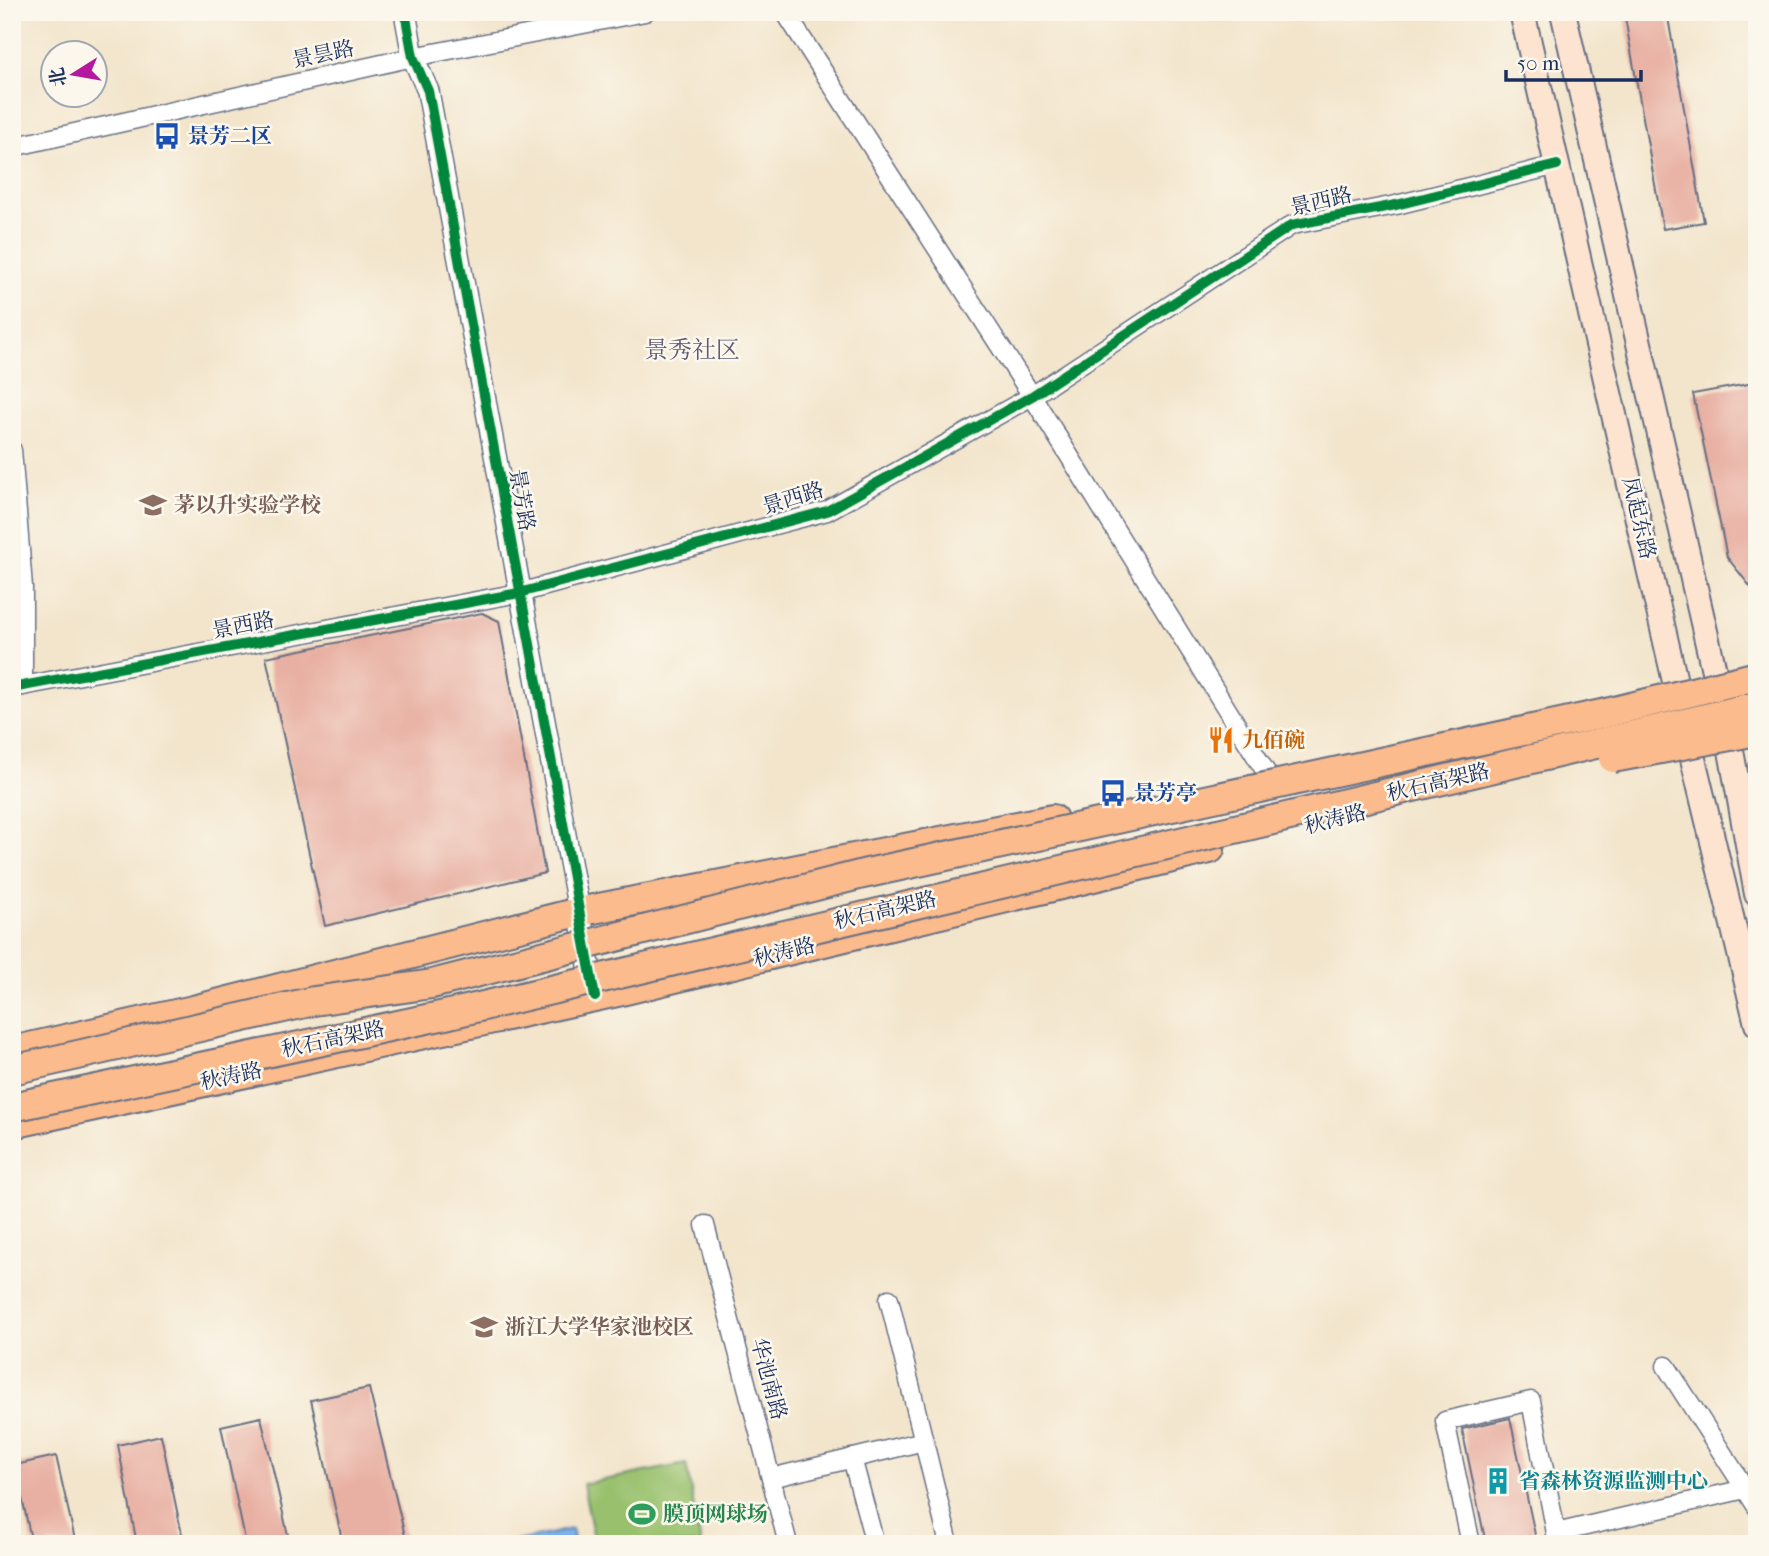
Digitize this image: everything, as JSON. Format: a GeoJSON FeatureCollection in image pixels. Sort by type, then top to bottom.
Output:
{"type":"FeatureCollection","features":[{"type":"Feature","properties":{"kind":"main road","name":"凤起东路"},"geometry":{"type":"LineString","coordinates":[[1522,12],[1678,685],[1686,734],[1757,1024]]}},
{"type":"Feature","properties":{"kind":"main road","name":"凤起东路"},"geometry":{"type":"LineString","coordinates":[[1563,12],[1726,723],[1757,894]]}},
{"type":"Feature","properties":{"kind":"main road"},"geometry":{"type":"LineString","coordinates":[[12,1051],[193,1010],[578,912],[1269,777],[1757,666]]}},
{"type":"Feature","properties":{"kind":"main road","name":"秋石高架路"},"geometry":{"type":"LineString","coordinates":[[12,1070],[314,1001],[432,984],[863,874],[1602,715],[1757,676]]}},
{"type":"Feature","properties":{"kind":"main road","name":"秋石高架路"},"geometry":{"type":"LineString","coordinates":[[12,1107],[445,1015],[1757,706]]}},
{"type":"Feature","properties":{"kind":"main road","name":"秋涛路"},"geometry":{"type":"LineString","coordinates":[[12,1124],[595,997],[1757,716]]}},
{"type":"Feature","properties":{"kind":"main road"},"geometry":{"type":"LineString","coordinates":[[1403,790],[1673,748],[1757,731]]}},
{"type":"Feature","properties":{"kind":"street","name":"景芳路"},"geometry":{"type":"LineString","coordinates":[[405,12],[413,57],[428,91],[595,997]]}},
{"type":"Feature","properties":{"kind":"street","name":"景昙路"},"geometry":{"type":"LineString","coordinates":[[12,147],[413,57],[645,12]]}},
{"type":"Feature","properties":{"kind":"street"},"geometry":{"type":"LineString","coordinates":[[785,12],[1032,396],[1269,777]]}},
{"type":"Feature","properties":{"kind":"street","name":"景西路"},"geometry":{"type":"LineString","coordinates":[[18,687],[519,593],[827,511],[1032,396],[1292,225],[1396,205],[1557,165]]}},
{"type":"Feature","properties":{"kind":"street"},"geometry":{"type":"LineString","coordinates":[[12,450],[23,587],[18,687]]}},
{"type":"Feature","properties":{"kind":"street","name":"华池南路"},"geometry":{"type":"LineString","coordinates":[[705,1225],[788,1544]]}},
{"type":"Feature","properties":{"kind":"street"},"geometry":{"type":"LineString","coordinates":[[889,1299],[949,1544]]}},
{"type":"Feature","properties":{"kind":"street"},"geometry":{"type":"LineString","coordinates":[[1666,1366],[1757,1507]]}},
{"type":"Feature","properties":{"kind":"street"},"geometry":{"type":"LineString","coordinates":[[1471,1544],[1445,1421],[1531,1401],[1556,1532],[1745,1489]]}},
{"type":"Feature","properties":{"kind":"street"},"geometry":{"type":"LineString","coordinates":[[771,1478],[924,1441]]}},
{"type":"Feature","properties":{"kind":"street"},"geometry":{"type":"LineString","coordinates":[[852,1458],[875,1544]]}},
{"type":"Feature","properties":{"kind":"green space","name":"膜顶网球场"},"geometry":{"type":"Polygon","coordinates":[[[686,1464],[701,1544],[595,1544],[583,1484],[686,1464]]]}},
{"type":"Feature","properties":{"kind":"water"},"geometry":{"type":"Polygon","coordinates":[[[572,1529],[575,1544],[503,1544],[572,1529]]]}},
{"type":"Feature","properties":{"kind":"building"},"geometry":{"type":"Polygon","coordinates":[[[1624,12],[1667,12],[1704,222],[1663,229],[1624,12]]]}},
{"type":"Feature","properties":{"kind":"building"},"geometry":{"type":"Polygon","coordinates":[[[1754,383],[1757,395],[1757,595],[1727,557],[1693,394],[1754,383]]]}},
{"type":"Feature","properties":{"kind":"building"},"geometry":{"type":"Polygon","coordinates":[[[482,613],[499,621],[545,873],[325,926],[266,657],[482,613]]]}},
{"type":"Feature","properties":{"kind":"building"},"geometry":{"type":"Polygon","coordinates":[[[369,1388],[407,1544],[343,1544],[311,1400],[369,1388]]]}},
{"type":"Feature","properties":{"kind":"building"},"geometry":{"type":"Polygon","coordinates":[[[261,1417],[290,1544],[246,1544],[221,1426],[261,1417]]]}},
{"type":"Feature","properties":{"kind":"building","name":"省森林资源监测中心"},"geometry":{"type":"Polygon","coordinates":[[[1510,1418],[1537,1544],[1486,1544],[1462,1429],[1510,1418]]]}},
{"type":"Feature","properties":{"kind":"building"},"geometry":{"type":"Polygon","coordinates":[[[161,1435],[184,1544],[137,1544],[118,1445],[161,1435]]]}},
{"type":"Feature","properties":{"kind":"building"},"geometry":{"type":"Polygon","coordinates":[[[56,1456],[76,1544],[32,1544],[15,1465],[56,1456]]]}},
{"type":"Feature","properties":{"kind":"cycle path"},"geometry":{"type":"LineString","coordinates":[[405,12],[413,57],[428,91],[595,997]]}},
{"type":"Feature","properties":{"kind":"cycle path"},"geometry":{"type":"LineString","coordinates":[[12,688],[519,593],[827,511],[1032,396],[1292,225],[1396,205],[1557,165]]}},
{"type":"Feature","properties":{"kind":"place","name":"景芳二区"},"geometry":{"type":"Point","coordinates":[167,136]}},
{"type":"Feature","properties":{"kind":"place","name":"茅以升实验学校"},"geometry":{"type":"Point","coordinates":[153,505]}},
{"type":"Feature","properties":{"kind":"place","name":"九佰碗"},"geometry":{"type":"Point","coordinates":[1221,740]}},
{"type":"Feature","properties":{"kind":"place","name":"景芳亭"},"geometry":{"type":"Point","coordinates":[1113,793]}},
{"type":"Feature","properties":{"kind":"place","name":"浙江大学华家池校区"},"geometry":{"type":"Point","coordinates":[484,1327]}},
{"type":"Feature","properties":{"kind":"place","name":"省森林资源监测中心"},"geometry":{"type":"Point","coordinates":[1498,1481]}},
{"type":"Feature","properties":{"kind":"place","name":"膜顶网球场"},"geometry":{"type":"Point","coordinates":[642,1514]}},
{"type":"Feature","properties":{"kind":"district","name":"景秀社区"},"geometry":{"type":"Point","coordinates":[692,350]}}]}
